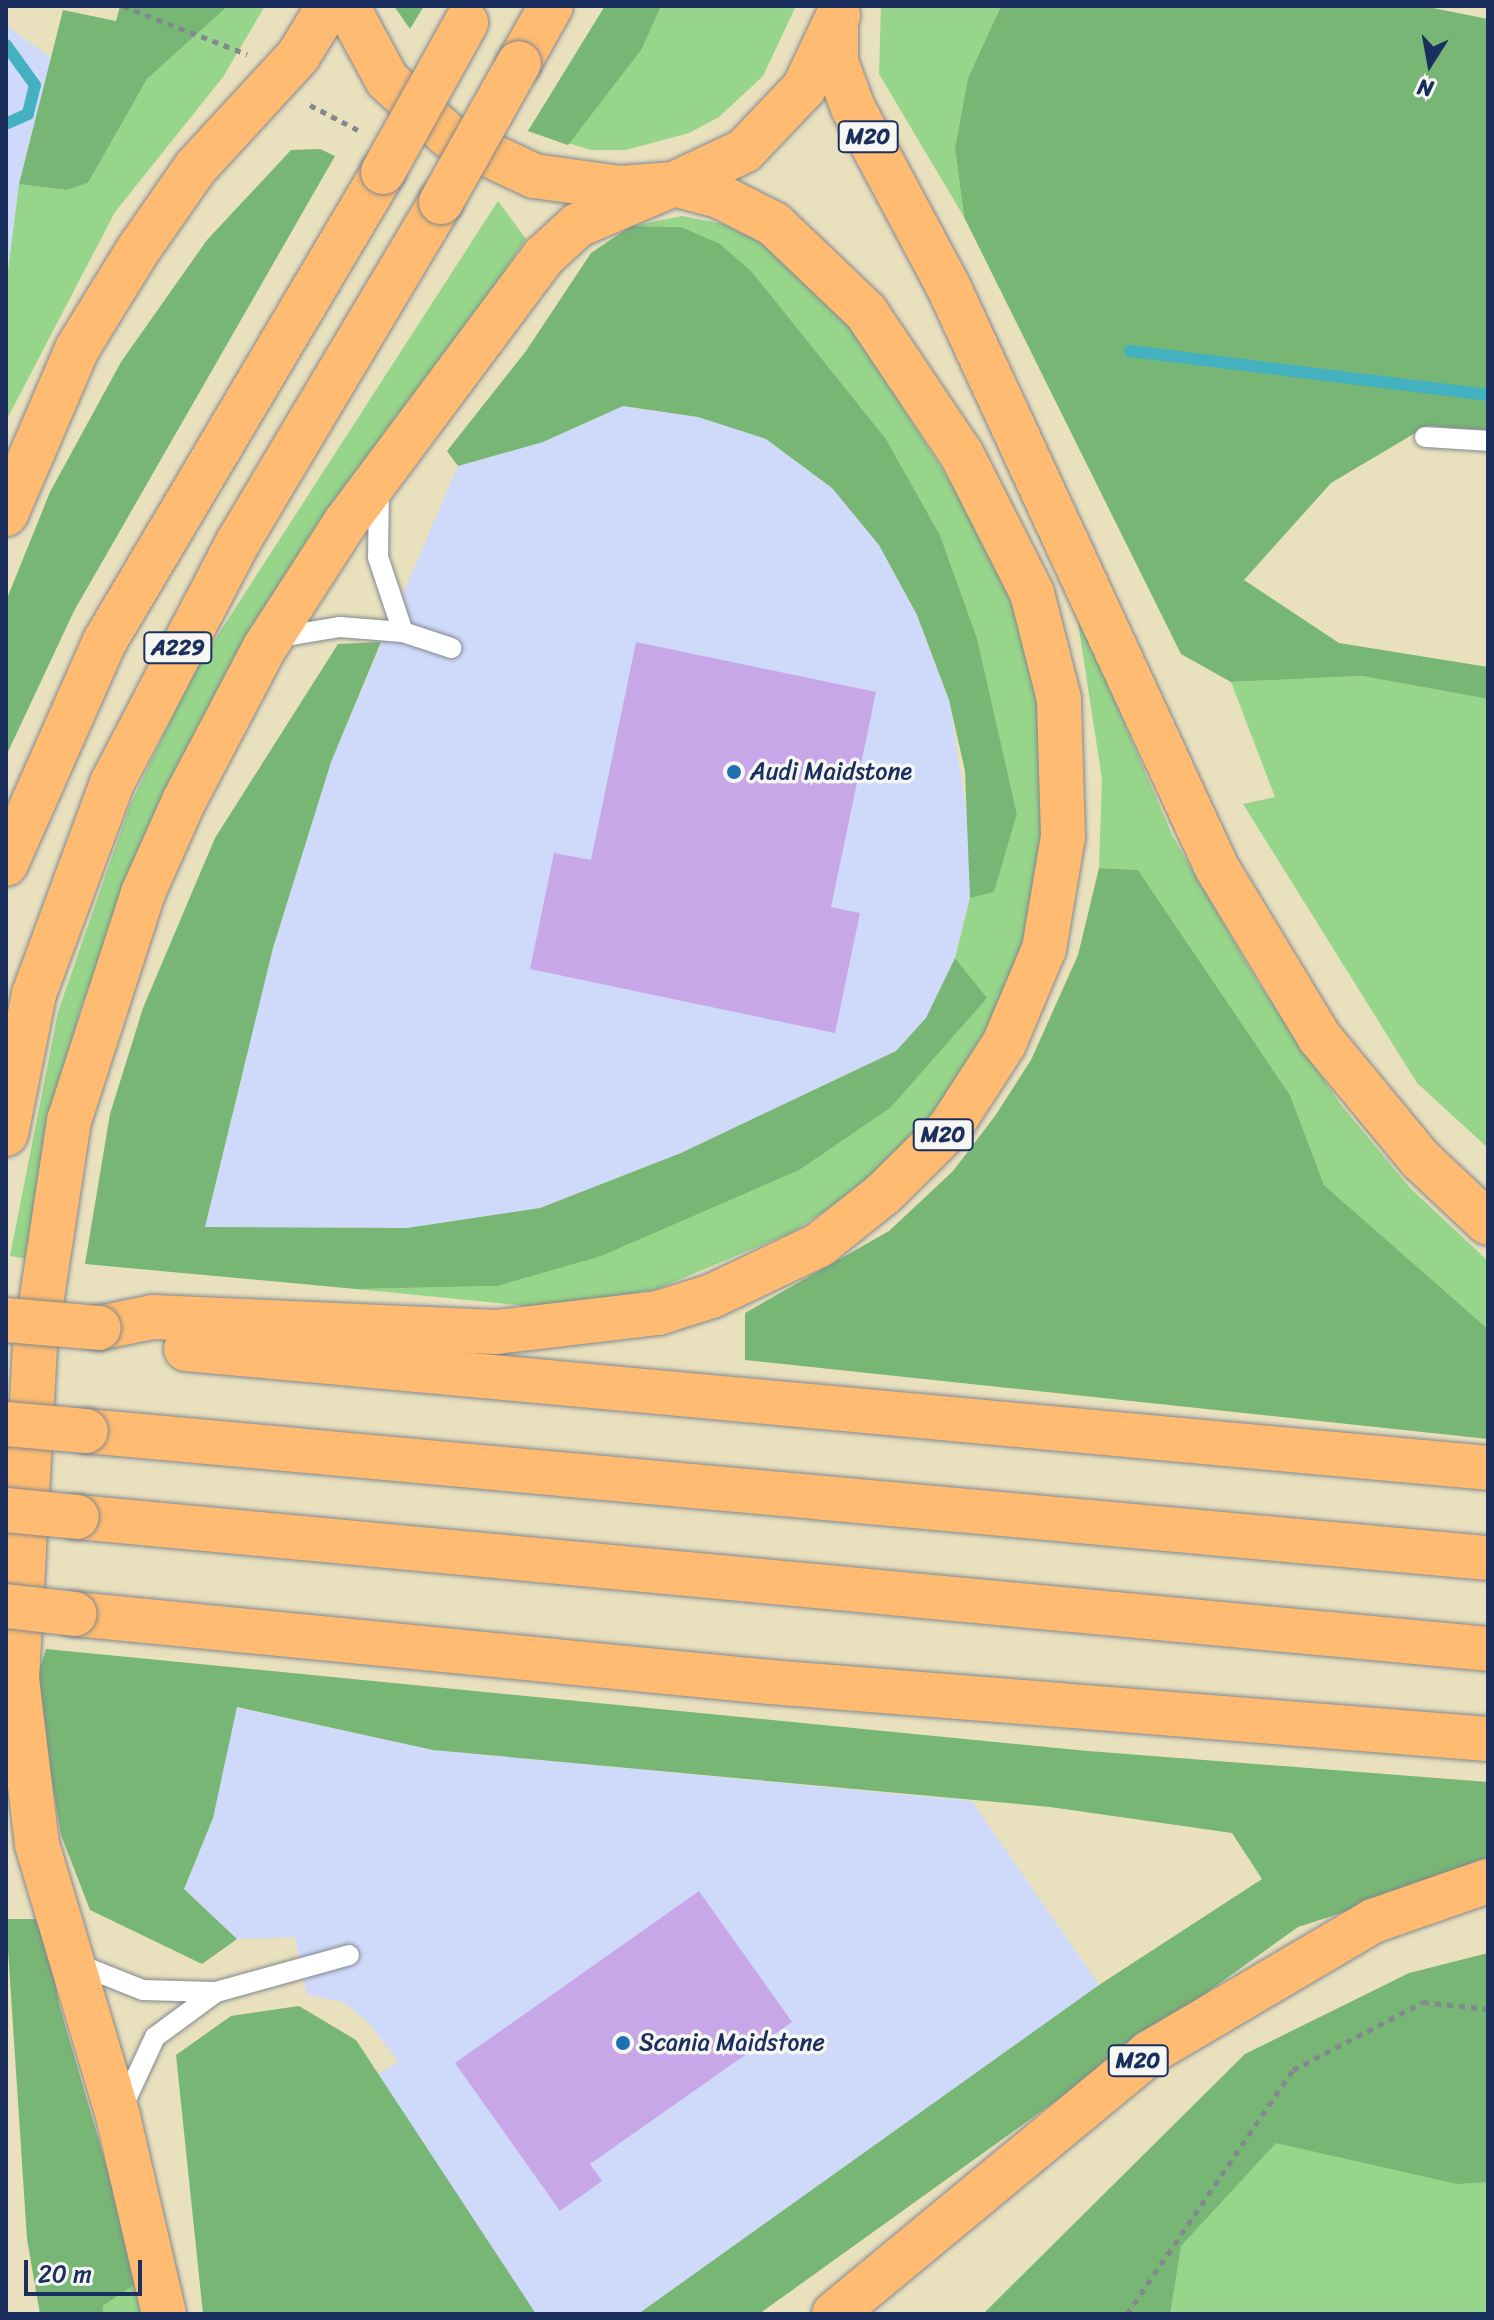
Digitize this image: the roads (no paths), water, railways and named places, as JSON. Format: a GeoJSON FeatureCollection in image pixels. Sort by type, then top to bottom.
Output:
{"type":"FeatureCollection","features":[{"type":"Feature","properties":{"kind":"highway"},"geometry":{"type":"LineString","coordinates":[[6,514],[77,349],[138,250],[196,167],[298,56],[329,6]]}},
{"type":"Feature","properties":{"kind":"highway"},"geometry":{"type":"LineString","coordinates":[[347,6],[387,80],[449,136],[495,163],[570,183],[674,184],[719,167],[777,123],[838,15]]}},
{"type":"Feature","properties":{"kind":"highway","name":"A229"},"geometry":{"type":"LineString","coordinates":[[6,1134],[34,994],[112,783],[230,555],[441,202],[551,6]]}},
{"type":"Feature","properties":{"kind":"highway","name":"A229"},"geometry":{"type":"LineString","coordinates":[[6,864],[105,641],[383,172],[470,14]]}},
{"type":"Feature","properties":{"kind":"highway","name":"M20"},"geometry":{"type":"LineString","coordinates":[[838,15],[836,62],[853,108],[949,288],[1217,868],[1320,1038],[1421,1160],[1488,1223]]}},
{"type":"Feature","properties":{"kind":"highway","name":"A229"},"geometry":{"type":"LineString","coordinates":[[164,2314],[118,2116],[37,1844],[17,1679],[23,1482],[43,1266],[69,1121],[143,893],[265,647],[381,474],[543,257],[578,225],[674,184]]}},
{"type":"Feature","properties":{"kind":"highway","name":"M20"},"geometry":{"type":"LineString","coordinates":[[99,1328],[153,1317],[496,1332],[658,1313],[712,1296],[819,1245],[883,1194],[949,1129],[1004,1044],[1044,949],[1063,837],[1059,699],[1032,593],[962,455],[866,312],[774,224],[719,196],[674,184]]}},
{"type":"Feature","properties":{"kind":"highway","name":"M20"},"geometry":{"type":"LineString","coordinates":[[6,1320],[99,1328],[151,1345],[279,1358],[1488,1468]]}},
{"type":"Feature","properties":{"kind":"highway"},"geometry":{"type":"LineString","coordinates":[[6,1424],[1488,1558]]}},
{"type":"Feature","properties":{"kind":"highway"},"geometry":{"type":"LineString","coordinates":[[6,1510],[1488,1649]]}},
{"type":"Feature","properties":{"kind":"highway"},"geometry":{"type":"LineString","coordinates":[[6,1606],[770,1682],[1488,1739]]}},
{"type":"Feature","properties":{"kind":"highway","name":"M20"},"geometry":{"type":"LineString","coordinates":[[834,2314],[1149,2053],[1373,1921],[1488,1881]]}},
{"type":"Feature","properties":{"kind":"lane"},"geometry":{"type":"LineString","coordinates":[[1425,437],[1488,441]]}},
{"type":"Feature","properties":{"kind":"lane"},"geometry":{"type":"LineString","coordinates":[[381,474],[378,557],[403,632]]}},
{"type":"Feature","properties":{"kind":"lane"},"geometry":{"type":"LineString","coordinates":[[265,647],[301,628],[403,632],[451,648]]}},
{"type":"Feature","properties":{"kind":"lane"},"geometry":{"type":"LineString","coordinates":[[71,1961],[143,1990],[216,1992],[349,1955]]}},
{"type":"Feature","properties":{"kind":"lane"},"geometry":{"type":"LineString","coordinates":[[118,2116],[155,2037],[216,1992]]}},
{"type":"Feature","properties":{"kind":"waterway"},"geometry":{"type":"LineString","coordinates":[[6,45],[35,85],[28,114],[6,124]]}},
{"type":"Feature","properties":{"kind":"waterway"},"geometry":{"type":"LineString","coordinates":[[1130,351],[1488,395]]}},
{"type":"Feature","properties":{"kind":"place","name":"Audi Maidstone"},"geometry":{"type":"Point","coordinates":[734,772]}},
{"type":"Feature","properties":{"kind":"place","name":"Scania Maidstone"},"geometry":{"type":"Point","coordinates":[623,2043]}}]}
